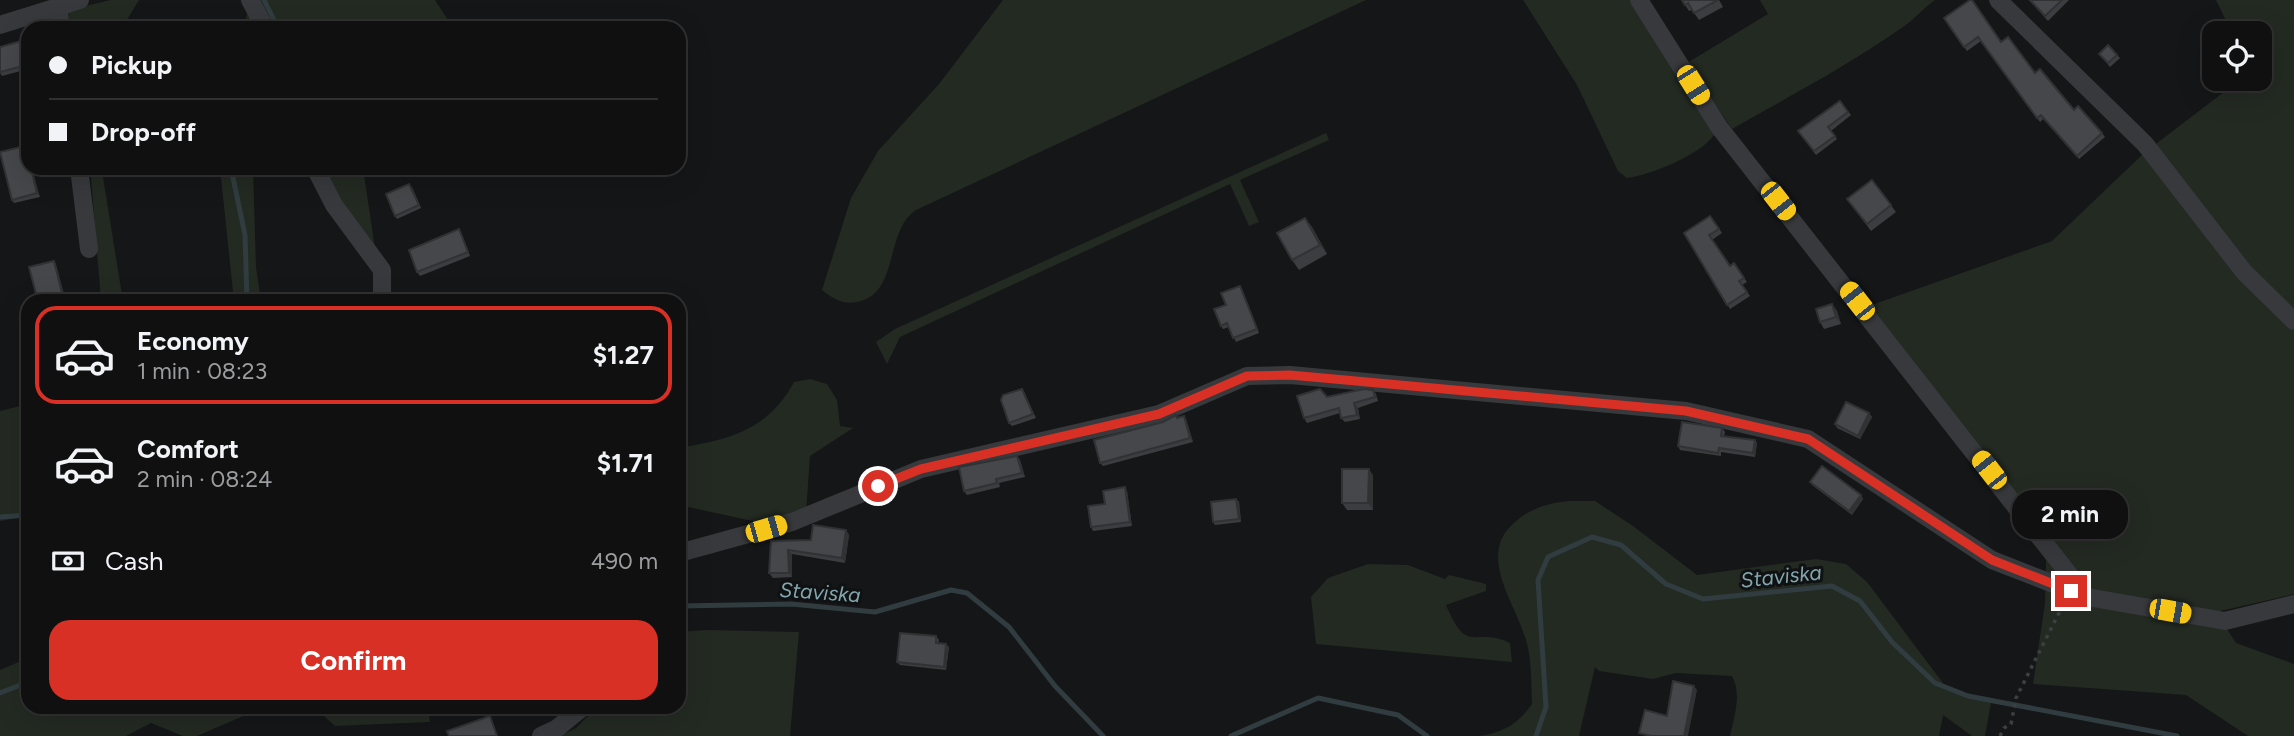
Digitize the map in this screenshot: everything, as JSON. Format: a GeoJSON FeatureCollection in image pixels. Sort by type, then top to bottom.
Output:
{"type":"FeatureCollection","features":[{"type":"Feature","properties":{"kind":"street"},"geometry":{"type":"LineString","coordinates":[[0,25],[80,0]]}},
{"type":"Feature","properties":{"kind":"street"},"geometry":{"type":"LineString","coordinates":[[250,0],[261,21]]}},
{"type":"Feature","properties":{"kind":"street"},"geometry":{"type":"LineString","coordinates":[[1639,0],[1719,127],[2079,594]]}},
{"type":"Feature","properties":{"kind":"street"},"geometry":{"type":"LineString","coordinates":[[1998,0],[2145,144],[2244,272],[2294,321]]}},
{"type":"Feature","properties":{"kind":"street"},"geometry":{"type":"LineString","coordinates":[[58,6],[60,21]]}},
{"type":"Feature","properties":{"kind":"street"},"geometry":{"type":"LineString","coordinates":[[80,175],[89,249]]}},
{"type":"Feature","properties":{"kind":"street"},"geometry":{"type":"LineString","coordinates":[[319,175],[334,205],[382,270],[382,294]]}},
{"type":"Feature","properties":{"kind":"street"},"geometry":{"type":"LineString","coordinates":[[686,551],[792,522],[921,469],[1159,414],[1247,376],[1290,375],[1686,411],[1808,439],[1992,560],[2079,594],[2225,621],[2294,604]]}},
{"type":"Feature","properties":{"kind":"street"},"geometry":{"type":"LineString","coordinates":[[541,736],[556,729],[574,714]]}},
{"type":"Feature","properties":{"kind":"path"},"geometry":{"type":"LineString","coordinates":[[2000,736],[2004,728],[2011,724],[2016,698],[2079,594]]}},
{"type":"Feature","properties":{"kind":"shaded area"},"geometry":{"type":"Polygon","coordinates":[[[111,0],[139,0],[126,21],[69,21],[68,10],[111,0]]]}},
{"type":"Feature","properties":{"kind":"shaded area"},"geometry":{"type":"Polygon","coordinates":[[[245,0],[435,0],[448,21],[246,21],[248,5],[245,0]]]}},
{"type":"Feature","properties":{"kind":"shaded area"},"geometry":{"type":"Polygon","coordinates":[[[1003,0],[1366,0],[916,210],[899,232],[886,275],[871,297],[847,303],[834,298],[822,290],[851,198],[878,151],[939,84],[1003,0]]]}},
{"type":"Feature","properties":{"kind":"shaded area"},"geometry":{"type":"Polygon","coordinates":[[[1523,0],[1630,0],[1714,135],[1687,157],[1649,173],[1627,178],[1618,171],[1577,85],[1523,0]]]}},
{"type":"Feature","properties":{"kind":"shaded area"},"geometry":{"type":"Polygon","coordinates":[[[1760,0],[1935,0],[1907,24],[1862,54],[1732,129],[1687,63],[1768,14],[1760,0]]]}},
{"type":"Feature","properties":{"kind":"shaded area"},"geometry":{"type":"Polygon","coordinates":[[[2216,0],[2294,0],[2294,594],[2216,612],[2236,643],[2294,664],[2294,736],[2248,736],[2186,695],[2033,684],[2045,603],[2046,560],[1981,478],[1990,459],[1869,306],[2052,241],[2144,153],[2225,91],[2272,91],[2272,21],[2226,21],[2216,0]]]}},
{"type":"Feature","properties":{"kind":"shaded area"},"geometry":{"type":"Polygon","coordinates":[[[1326,133],[1329,140],[1240,180],[1259,222],[1249,226],[1230,184],[900,337],[887,364],[876,342],[895,329],[1326,133]]]}},
{"type":"Feature","properties":{"kind":"shaded area"},"geometry":{"type":"Polygon","coordinates":[[[221,175],[253,175],[256,267],[260,294],[233,294],[221,175]]]}},
{"type":"Feature","properties":{"kind":"shaded area"},"geometry":{"type":"Polygon","coordinates":[[[316,175],[364,175],[376,255],[316,175]]]}},
{"type":"Feature","properties":{"kind":"shaded area"},"geometry":{"type":"Polygon","coordinates":[[[91,177],[103,177],[122,294],[100,294],[91,177]]]}},
{"type":"Feature","properties":{"kind":"shaded area"},"geometry":{"type":"Polygon","coordinates":[[[810,379],[827,384],[837,400],[840,426],[853,428],[810,456],[806,513],[757,522],[686,507],[686,447],[715,441],[746,430],[772,412],[794,382],[810,379]]]}},
{"type":"Feature","properties":{"kind":"shaded area"},"geometry":{"type":"Polygon","coordinates":[[[21,406],[21,517],[0,521],[0,411],[21,406]]]}},
{"type":"Feature","properties":{"kind":"shaded area"},"geometry":{"type":"Polygon","coordinates":[[[1569,501],[1595,501],[1697,575],[1816,559],[1846,564],[1867,582],[1946,687],[1991,702],[1985,736],[1972,736],[1943,715],[1939,736],[1730,736],[1737,698],[1732,676],[1676,673],[1653,679],[1599,671],[1595,667],[1579,736],[1479,736],[1495,733],[1509,726],[1532,704],[1528,648],[1498,563],[1504,535],[1521,517],[1534,510],[1569,501]]]}},
{"type":"Feature","properties":{"kind":"shaded area"},"geometry":{"type":"Polygon","coordinates":[[[1368,564],[1408,565],[1445,579],[1449,575],[1486,584],[1486,591],[1446,605],[1460,630],[1466,635],[1510,643],[1512,662],[1316,644],[1311,597],[1328,578],[1368,564]]]}},
{"type":"Feature","properties":{"kind":"shaded area"},"geometry":{"type":"Polygon","coordinates":[[[686,632],[799,632],[790,736],[559,736],[576,728],[590,714],[686,714],[686,632]]]}},
{"type":"Feature","properties":{"kind":"shaded area"},"geometry":{"type":"Polygon","coordinates":[[[21,661],[21,714],[248,714],[197,736],[183,736],[151,723],[126,736],[0,736],[0,670],[21,661]]]}},
{"type":"Feature","properties":{"kind":"shaded area"},"geometry":{"type":"Polygon","coordinates":[[[322,714],[429,714],[430,722],[335,726],[322,714]]]}},
{"type":"Feature","properties":{"kind":"building"},"geometry":{"type":"Polygon","coordinates":[[[1682,0],[1718,0],[1694,13],[1688,3],[1685,5],[1682,0]]]}},
{"type":"Feature","properties":{"kind":"building"},"geometry":{"type":"Polygon","coordinates":[[[1970,0],[2001,42],[2008,37],[2035,73],[2040,69],[2074,110],[2078,106],[2102,133],[2077,156],[2041,115],[2037,118],[1978,37],[1964,47],[1944,18],[1970,0]]]}},
{"type":"Feature","properties":{"kind":"building"},"geometry":{"type":"Polygon","coordinates":[[[2030,0],[2062,0],[2045,16],[2030,0]]]}},
{"type":"Feature","properties":{"kind":"building"},"geometry":{"type":"Polygon","coordinates":[[[21,41],[21,67],[0,72],[0,47],[21,41]]]}},
{"type":"Feature","properties":{"kind":"building"},"geometry":{"type":"Polygon","coordinates":[[[2108,45],[2117,55],[2108,63],[2099,54],[2108,45]]]}},
{"type":"Feature","properties":{"kind":"building"},"geometry":{"type":"Polygon","coordinates":[[[1840,101],[1848,112],[1828,127],[1835,136],[1814,151],[1798,131],[1840,101]]]}},
{"type":"Feature","properties":{"kind":"building"},"geometry":{"type":"Polygon","coordinates":[[[21,147],[21,175],[33,175],[37,193],[12,200],[0,152],[21,147]]]}},
{"type":"Feature","properties":{"kind":"building"},"geometry":{"type":"Polygon","coordinates":[[[1872,180],[1891,205],[1867,224],[1847,199],[1872,180]]]}},
{"type":"Feature","properties":{"kind":"building"},"geometry":{"type":"Polygon","coordinates":[[[409,184],[419,205],[395,216],[386,194],[409,184]]]}},
{"type":"Feature","properties":{"kind":"building"},"geometry":{"type":"Polygon","coordinates":[[[1710,216],[1719,229],[1709,235],[1730,266],[1734,263],[1744,278],[1739,281],[1747,292],[1727,305],[1684,233],[1710,216]]]}},
{"type":"Feature","properties":{"kind":"building"},"geometry":{"type":"Polygon","coordinates":[[[1305,218],[1320,245],[1292,260],[1277,233],[1305,218]]]}},
{"type":"Feature","properties":{"kind":"building"},"geometry":{"type":"Polygon","coordinates":[[[459,229],[468,252],[417,272],[409,250],[459,229]]]}},
{"type":"Feature","properties":{"kind":"building"},"geometry":{"type":"Polygon","coordinates":[[[54,261],[62,294],[36,294],[29,267],[54,261]]]}},
{"type":"Feature","properties":{"kind":"building"},"geometry":{"type":"Polygon","coordinates":[[[1240,286],[1257,329],[1233,338],[1227,323],[1221,326],[1214,309],[1226,305],[1221,293],[1240,286]]]}},
{"type":"Feature","properties":{"kind":"building"},"geometry":{"type":"Polygon","coordinates":[[[1832,304],[1836,317],[1820,322],[1816,309],[1832,304]]]}},
{"type":"Feature","properties":{"kind":"building"},"geometry":{"type":"Polygon","coordinates":[[[1022,389],[1033,414],[1009,423],[1001,400],[1003,395],[1022,389]]]}},
{"type":"Feature","properties":{"kind":"building"},"geometry":{"type":"Polygon","coordinates":[[[1320,389],[1327,397],[1364,389],[1373,390],[1375,397],[1354,403],[1357,415],[1341,418],[1339,408],[1304,418],[1297,396],[1320,389]]]}},
{"type":"Feature","properties":{"kind":"building"},"geometry":{"type":"Polygon","coordinates":[[[1846,402],[1869,413],[1858,436],[1835,424],[1846,402]]]}},
{"type":"Feature","properties":{"kind":"building"},"geometry":{"type":"Polygon","coordinates":[[[1176,415],[1177,418],[1184,416],[1190,438],[1100,463],[1094,440],[1163,422],[1176,415]]]}},
{"type":"Feature","properties":{"kind":"building"},"geometry":{"type":"Polygon","coordinates":[[[1682,422],[1722,428],[1721,436],[1755,440],[1753,453],[1719,448],[1718,453],[1678,446],[1682,422]]]}},
{"type":"Feature","properties":{"kind":"building"},"geometry":{"type":"Polygon","coordinates":[[[1017,456],[1022,473],[996,479],[997,483],[964,491],[959,467],[1017,456]]]}},
{"type":"Feature","properties":{"kind":"building"},"geometry":{"type":"Polygon","coordinates":[[[1822,466],[1861,495],[1849,511],[1810,482],[1822,466]]]}},
{"type":"Feature","properties":{"kind":"building"},"geometry":{"type":"Polygon","coordinates":[[[1342,469],[1369,469],[1368,503],[1342,503],[1342,469]]]}},
{"type":"Feature","properties":{"kind":"building"},"geometry":{"type":"Polygon","coordinates":[[[1125,487],[1130,522],[1091,527],[1088,506],[1105,504],[1103,491],[1125,487]]]}},
{"type":"Feature","properties":{"kind":"building"},"geometry":{"type":"Polygon","coordinates":[[[1236,499],[1239,519],[1213,522],[1211,502],[1236,499]]]}},
{"type":"Feature","properties":{"kind":"building"},"geometry":{"type":"Polygon","coordinates":[[[813,525],[846,530],[842,558],[788,550],[789,573],[769,573],[771,541],[811,540],[813,525]]]}},
{"type":"Feature","properties":{"kind":"building"},"geometry":{"type":"Polygon","coordinates":[[[900,633],[936,636],[936,643],[946,644],[944,667],[897,662],[900,633]]]}},
{"type":"Feature","properties":{"kind":"building"},"geometry":{"type":"Polygon","coordinates":[[[1673,681],[1694,686],[1684,736],[1651,736],[1639,733],[1645,710],[1667,716],[1673,681]]]}},
{"type":"Feature","properties":{"kind":"building"},"geometry":{"type":"Polygon","coordinates":[[[490,716],[497,736],[449,736],[447,731],[490,716]]]}},
{"type":"Feature","properties":{"kind":"waterway"},"geometry":{"type":"LineString","coordinates":[[264,0],[274,21]]}},
{"type":"Feature","properties":{"kind":"waterway"},"geometry":{"type":"LineString","coordinates":[[232,175],[245,235],[247,294]]}},
{"type":"Feature","properties":{"kind":"waterway"},"geometry":{"type":"LineString","coordinates":[[0,517],[21,516]]}},
{"type":"Feature","properties":{"kind":"waterway","name":"Staviska"},"geometry":{"type":"LineString","coordinates":[[1536,736],[1546,707],[1538,580],[1548,557],[1592,537],[1621,545],[1666,584],[1703,599],[1832,586],[1860,601],[1892,642],[1935,683],[1968,696],[2177,736]]}},
{"type":"Feature","properties":{"kind":"waterway","name":"Staviska"},"geometry":{"type":"LineString","coordinates":[[686,606],[791,604],[875,612],[951,590],[967,593],[1009,627],[1055,686],[1103,736]]}},
{"type":"Feature","properties":{"kind":"waterway","name":"Staviska"},"geometry":{"type":"LineString","coordinates":[[0,693],[21,685]]}},
{"type":"Feature","properties":{"kind":"waterway","name":"Staviska"},"geometry":{"type":"LineString","coordinates":[[1231,736],[1318,698],[1398,715],[1427,736]]}},
{"type":"Feature","properties":{"kind":"route"},"geometry":{"type":"LineString","coordinates":[[878,486],[921,469],[1159,414],[1247,376],[1290,375],[1686,411],[1808,439],[1992,560],[2071,591]]}}]}
